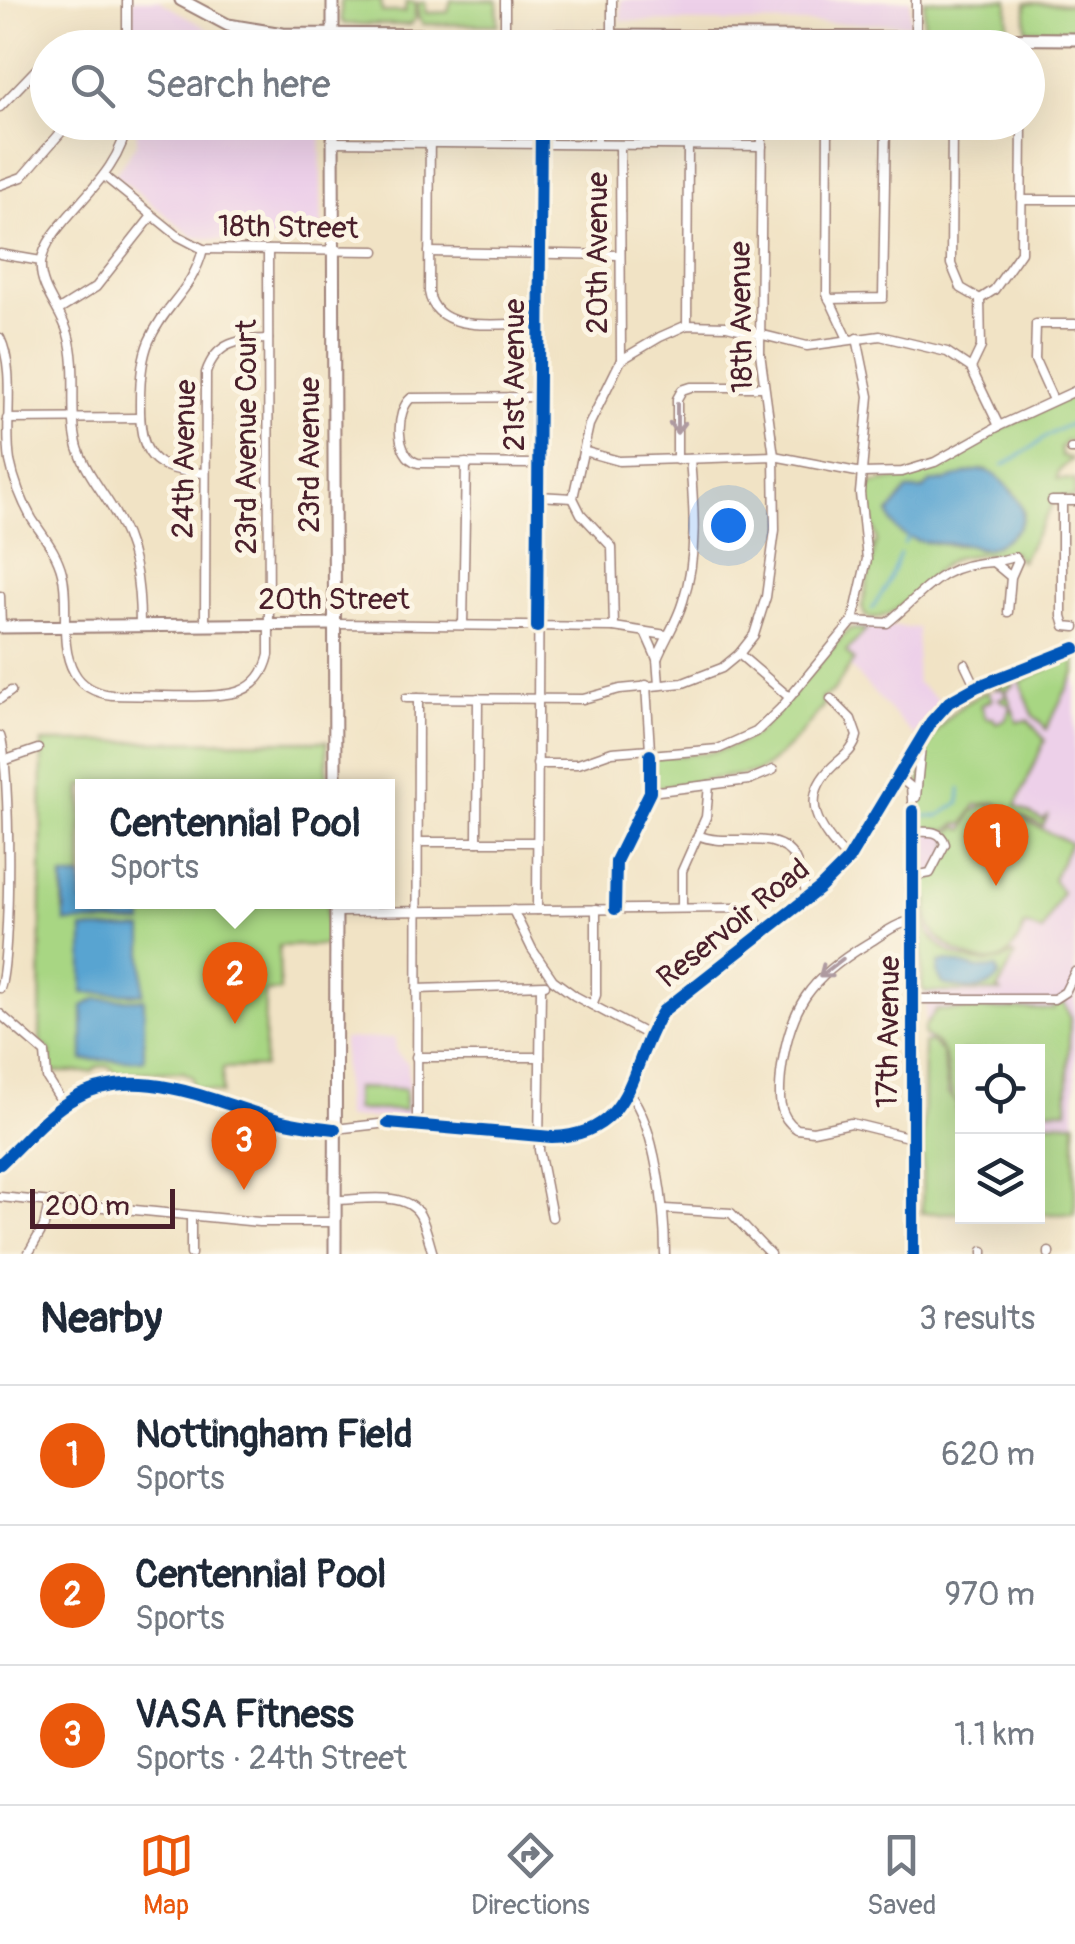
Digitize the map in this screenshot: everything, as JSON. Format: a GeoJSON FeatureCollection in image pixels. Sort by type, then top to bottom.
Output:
{"type":"FeatureCollection","features":[{"type":"Feature","properties":{"kind":"main road"},"geometry":{"type":"LineString","coordinates":[[182,0],[213,19],[246,30]]}},
{"type":"Feature","properties":{"kind":"main road"},"geometry":{"type":"LineString","coordinates":[[333,0],[333,30]]}},
{"type":"Feature","properties":{"kind":"main road"},"geometry":{"type":"LineString","coordinates":[[1045,42],[1075,39]]}},
{"type":"Feature","properties":{"kind":"main road","name":"23rd Avenue"},"geometry":{"type":"LineString","coordinates":[[334,142],[335,779]]}},
{"type":"Feature","properties":{"kind":"main road","name":"20th Street"},"geometry":{"type":"LineString","coordinates":[[0,626],[335,624]]}},
{"type":"Feature","properties":{"kind":"main road"},"geometry":{"type":"LineString","coordinates":[[336,909],[336,1254]]}},
{"type":"Feature","properties":{"kind":"street"},"geometry":{"type":"LineString","coordinates":[[127,0],[127,30]]}},
{"type":"Feature","properties":{"kind":"street"},"geometry":{"type":"LineString","coordinates":[[505,30],[506,0]]}},
{"type":"Feature","properties":{"kind":"street"},"geometry":{"type":"LineString","coordinates":[[612,0],[612,30]]}},
{"type":"Feature","properties":{"kind":"street"},"geometry":{"type":"LineString","coordinates":[[916,0],[916,30]]}},
{"type":"Feature","properties":{"kind":"street"},"geometry":{"type":"LineString","coordinates":[[0,107],[30,76]]}},
{"type":"Feature","properties":{"kind":"street"},"geometry":{"type":"LineString","coordinates":[[0,185],[22,178],[55,140]]}},
{"type":"Feature","properties":{"kind":"street"},"geometry":{"type":"LineString","coordinates":[[123,140],[104,176],[50,243],[41,262],[44,284],[59,310],[72,352],[74,419],[81,456],[132,549],[140,592],[140,625]]}},
{"type":"Feature","properties":{"kind":"street","name":"21st Avenue"},"geometry":{"type":"LineString","coordinates":[[537,910],[541,140]]}},
{"type":"Feature","properties":{"kind":"street"},"geometry":{"type":"LineString","coordinates":[[598,140],[598,144]]}},
{"type":"Feature","properties":{"kind":"street","name":"18th Avenue"},"geometry":{"type":"LineString","coordinates":[[739,654],[756,630],[766,597],[775,530],[774,456],[762,388],[760,336],[762,140]]}},
{"type":"Feature","properties":{"kind":"street"},"geometry":{"type":"LineString","coordinates":[[537,764],[578,764],[612,752],[710,751],[735,744],[756,732],[853,621],[867,559],[860,504],[869,396],[852,338],[829,299],[828,140]]}},
{"type":"Feature","properties":{"kind":"street"},"geometry":{"type":"LineString","coordinates":[[829,299],[883,298],[886,140]]}},
{"type":"Feature","properties":{"kind":"street"},"geometry":{"type":"LineString","coordinates":[[952,140],[951,264],[962,288],[980,299]]}},
{"type":"Feature","properties":{"kind":"street"},"geometry":{"type":"LineString","coordinates":[[980,299],[994,290],[1019,259],[1022,140]]}},
{"type":"Feature","properties":{"kind":"street"},"geometry":{"type":"LineString","coordinates":[[334,142],[762,146]]}},
{"type":"Feature","properties":{"kind":"street"},"geometry":{"type":"LineString","coordinates":[[430,143],[429,292],[433,306],[447,319],[539,323]]}},
{"type":"Feature","properties":{"kind":"street","name":"20th Avenue"},"geometry":{"type":"LineString","coordinates":[[620,145],[622,360]]}},
{"type":"Feature","properties":{"kind":"street"},"geometry":{"type":"LineString","coordinates":[[687,325],[688,145]]}},
{"type":"Feature","properties":{"kind":"street","name":"18th Street"},"geometry":{"type":"LineString","coordinates":[[104,176],[178,236],[203,248],[375,251]]}},
{"type":"Feature","properties":{"kind":"street"},"geometry":{"type":"LineString","coordinates":[[1022,200],[1075,200]]}},
{"type":"Feature","properties":{"kind":"street"},"geometry":{"type":"LineString","coordinates":[[59,310],[100,282],[152,216]]}},
{"type":"Feature","properties":{"kind":"street"},"geometry":{"type":"LineString","coordinates":[[203,248],[193,279],[158,323],[146,350],[141,368],[140,418],[143,442],[155,461],[178,472],[205,472]]}},
{"type":"Feature","properties":{"kind":"street","name":"23rd Avenue Court"},"geometry":{"type":"LineString","coordinates":[[0,338],[6,355],[13,474],[31,517],[60,563],[67,594],[70,665],[78,679],[88,688],[112,695],[234,693],[249,686],[264,671],[268,660],[268,250]]}},
{"type":"Feature","properties":{"kind":"street"},"geometry":{"type":"LineString","coordinates":[[429,252],[619,255]]}},
{"type":"Feature","properties":{"kind":"street"},"geometry":{"type":"LineString","coordinates":[[0,254],[41,262]]}},
{"type":"Feature","properties":{"kind":"street"},"geometry":{"type":"LineString","coordinates":[[971,368],[981,347],[980,299]]}},
{"type":"Feature","properties":{"kind":"street"},"geometry":{"type":"LineString","coordinates":[[1053,400],[1035,360],[1036,324],[1075,324]]}},
{"type":"Feature","properties":{"kind":"street"},"geometry":{"type":"LineString","coordinates":[[614,627],[612,548],[581,514],[573,498],[589,425],[622,360],[660,336],[687,325],[726,326],[807,346],[880,336],[932,346],[956,356],[971,368],[998,426]]}},
{"type":"Feature","properties":{"kind":"street","name":"24th Avenue"},"geometry":{"type":"LineString","coordinates":[[204,624],[204,392],[210,362],[229,343],[268,338]]}},
{"type":"Feature","properties":{"kind":"street"},"geometry":{"type":"LineString","coordinates":[[677,460],[677,400],[682,390],[762,388]]}},
{"type":"Feature","properties":{"kind":"street"},"geometry":{"type":"LineString","coordinates":[[583,451],[619,461],[774,456],[862,472],[902,472],[921,468],[998,426],[1075,391]]}},
{"type":"Feature","properties":{"kind":"street"},"geometry":{"type":"LineString","coordinates":[[538,397],[415,398],[404,404],[402,412],[402,449],[405,456],[418,462],[538,464]]}},
{"type":"Feature","properties":{"kind":"street"},"geometry":{"type":"LineString","coordinates":[[7,419],[140,418]]}},
{"type":"Feature","properties":{"kind":"street"},"geometry":{"type":"LineString","coordinates":[[657,659],[678,615],[690,573],[694,514],[690,460]]}},
{"type":"Feature","properties":{"kind":"street"},"geometry":{"type":"LineString","coordinates":[[463,625],[466,463]]}},
{"type":"Feature","properties":{"kind":"street"},"geometry":{"type":"LineString","coordinates":[[0,478],[13,474]]}},
{"type":"Feature","properties":{"kind":"street"},"geometry":{"type":"LineString","coordinates":[[538,496],[573,498]]}},
{"type":"Feature","properties":{"kind":"street"},"geometry":{"type":"LineString","coordinates":[[1070,626],[1062,616],[1057,501],[1075,501]]}},
{"type":"Feature","properties":{"kind":"street"},"geometry":{"type":"LineString","coordinates":[[853,621],[887,623],[942,574],[963,564],[1015,557],[1018,561],[1011,578],[1008,612]]}},
{"type":"Feature","properties":{"kind":"street"},"geometry":{"type":"LineString","coordinates":[[993,562],[1011,578]]}},
{"type":"Feature","properties":{"kind":"street"},"geometry":{"type":"LineString","coordinates":[[0,596],[0,626]]}},
{"type":"Feature","properties":{"kind":"street","name":"20th Street"},"geometry":{"type":"LineString","coordinates":[[335,624],[614,627],[666,635]]}},
{"type":"Feature","properties":{"kind":"street"},"geometry":{"type":"LineString","coordinates":[[645,632],[657,659],[659,685]]}},
{"type":"Feature","properties":{"kind":"street","name":"Reservoir Road"},"geometry":{"type":"LineString","coordinates":[[0,1164],[64,1105],[116,1084],[197,1093],[288,1122],[335,1130],[382,1124],[560,1137],[588,1129],[629,1093],[663,1010],[765,932],[848,860],[949,702],[976,687],[1075,648]]}},
{"type":"Feature","properties":{"kind":"street"},"geometry":{"type":"LineString","coordinates":[[406,698],[583,698],[702,678],[739,654],[789,697]]}},
{"type":"Feature","properties":{"kind":"street"},"geometry":{"type":"LineString","coordinates":[[966,664],[976,687]]}},
{"type":"Feature","properties":{"kind":"street"},"geometry":{"type":"LineString","coordinates":[[615,909],[616,861],[650,792],[646,686]]}},
{"type":"Feature","properties":{"kind":"street"},"geometry":{"type":"LineString","coordinates":[[0,699],[10,691]]}},
{"type":"Feature","properties":{"kind":"street"},"geometry":{"type":"LineString","coordinates":[[417,1126],[418,698]]}},
{"type":"Feature","properties":{"kind":"street"},"geometry":{"type":"LineString","coordinates":[[478,698],[478,842]]}},
{"type":"Feature","properties":{"kind":"street"},"geometry":{"type":"LineString","coordinates":[[831,699],[851,719],[858,736],[852,748],[822,778],[814,805],[821,827],[848,860]]}},
{"type":"Feature","properties":{"kind":"street"},"geometry":{"type":"LineString","coordinates":[[0,736],[6,760],[3,790],[7,961],[0,988]]}},
{"type":"Feature","properties":{"kind":"street"},"geometry":{"type":"LineString","coordinates":[[913,811],[924,736]]}},
{"type":"Feature","properties":{"kind":"street"},"geometry":{"type":"LineString","coordinates":[[6,760],[38,748]]}},
{"type":"Feature","properties":{"kind":"street"},"geometry":{"type":"LineString","coordinates":[[650,792],[758,778],[773,770]]}},
{"type":"Feature","properties":{"kind":"street","name":"17th Avenue"},"geometry":{"type":"LineString","coordinates":[[899,778],[911,787],[914,832],[913,1254]]}},
{"type":"Feature","properties":{"kind":"street"},"geometry":{"type":"LineString","coordinates":[[682,908],[682,871],[709,806],[710,785]]}},
{"type":"Feature","properties":{"kind":"street"},"geometry":{"type":"LineString","coordinates":[[889,794],[906,793],[913,811]]}},
{"type":"Feature","properties":{"kind":"street"},"geometry":{"type":"LineString","coordinates":[[537,828],[552,828]]}},
{"type":"Feature","properties":{"kind":"street"},"geometry":{"type":"LineString","coordinates":[[914,832],[936,832],[945,844],[930,873],[914,876]]}},
{"type":"Feature","properties":{"kind":"street"},"geometry":{"type":"LineString","coordinates":[[698,836],[714,841],[781,844],[793,856],[808,897]]}},
{"type":"Feature","properties":{"kind":"street"},"geometry":{"type":"LineString","coordinates":[[418,842],[537,842]]}},
{"type":"Feature","properties":{"kind":"street"},"geometry":{"type":"LineString","coordinates":[[390,909],[740,909],[749,912],[765,932]]}},
{"type":"Feature","properties":{"kind":"street"},"geometry":{"type":"LineString","coordinates":[[592,1005],[596,994],[596,909]]}},
{"type":"Feature","properties":{"kind":"street"},"geometry":{"type":"LineString","coordinates":[[513,910],[515,920],[552,980],[650,1036]]}},
{"type":"Feature","properties":{"kind":"street"},"geometry":{"type":"LineString","coordinates":[[912,1138],[863,1124],[797,1129],[786,1119],[780,1091],[787,1037],[799,1004],[819,978],[888,930],[915,920]]}},
{"type":"Feature","properties":{"kind":"street"},"geometry":{"type":"LineString","coordinates":[[914,999],[1054,999],[1065,992],[1075,972]]}},
{"type":"Feature","properties":{"kind":"street"},"geometry":{"type":"LineString","coordinates":[[416,989],[540,988],[552,980]]}},
{"type":"Feature","properties":{"kind":"street"},"geometry":{"type":"LineString","coordinates":[[540,988],[539,1150],[552,1217]]}},
{"type":"Feature","properties":{"kind":"street"},"geometry":{"type":"LineString","coordinates":[[2,1020],[45,1053],[48,1078],[64,1105]]}},
{"type":"Feature","properties":{"kind":"street"},"geometry":{"type":"LineString","coordinates":[[416,1058],[540,1056]]}},
{"type":"Feature","properties":{"kind":"street"},"geometry":{"type":"LineString","coordinates":[[629,1093],[643,1122],[664,1209],[665,1254]]}},
{"type":"Feature","properties":{"kind":"street"},"geometry":{"type":"LineString","coordinates":[[0,1197],[190,1217],[336,1222]]}},
{"type":"Feature","properties":{"kind":"street"},"geometry":{"type":"LineString","coordinates":[[336,1200],[396,1200],[410,1205],[420,1216],[432,1254]]}},
{"type":"Feature","properties":{"kind":"street"},"geometry":{"type":"LineString","coordinates":[[28,1254],[44,1226],[48,1202]]}},
{"type":"Feature","properties":{"kind":"street"},"geometry":{"type":"LineString","coordinates":[[664,1209],[731,1213],[770,1254]]}},
{"type":"Feature","properties":{"kind":"street"},"geometry":{"type":"LineString","coordinates":[[190,1217],[191,1254]]}},
{"type":"Feature","properties":{"kind":"shaded area"},"geometry":{"type":"Polygon","coordinates":[[[132,0],[158,0],[209,30],[133,30],[132,0]]]}},
{"type":"Feature","properties":{"kind":"shaded area"},"geometry":{"type":"Polygon","coordinates":[[[621,0],[910,0],[910,24],[621,21],[621,0]]]}},
{"type":"Feature","properties":{"kind":"shaded area"},"geometry":{"type":"Polygon","coordinates":[[[137,140],[320,140],[322,242],[234,242],[193,237],[115,174],[137,140]]]}},
{"type":"Feature","properties":{"kind":"shaded area"},"geometry":{"type":"Polygon","coordinates":[[[621,140],[758,140],[758,141],[621,140]]]}},
{"type":"Feature","properties":{"kind":"shaded area"},"geometry":{"type":"Polygon","coordinates":[[[858,625],[918,628],[916,682],[940,701],[914,736],[850,667],[854,660],[846,653],[866,630],[849,629],[858,625]]]}},
{"type":"Feature","properties":{"kind":"shaded area"},"geometry":{"type":"Polygon","coordinates":[[[1075,657],[1075,1214],[1045,1214],[1045,1044],[955,1044],[955,1213],[922,1213],[926,1003],[922,987],[921,761],[942,721],[960,705],[1075,657]]]}},
{"type":"Feature","properties":{"kind":"shaded area"},"geometry":{"type":"Polygon","coordinates":[[[395,1038],[396,1052],[408,1064],[409,1117],[345,1118],[343,1039],[395,1038]]]}},
{"type":"Feature","properties":{"kind":"green space"},"geometry":{"type":"Polygon","coordinates":[[[341,0],[381,0],[382,12],[405,12],[406,2],[415,2],[415,19],[409,25],[345,24],[341,20],[341,0]]]}},
{"type":"Feature","properties":{"kind":"green space"},"geometry":{"type":"Polygon","coordinates":[[[451,0],[497,0],[498,25],[423,24],[418,18],[418,3],[425,2],[426,13],[448,12],[451,0]]]}},
{"type":"Feature","properties":{"kind":"green space"},"geometry":{"type":"Polygon","coordinates":[[[924,0],[1008,0],[1008,29],[924,29],[924,0]]]}},
{"type":"Feature","properties":{"kind":"green space"},"geometry":{"type":"Polygon","coordinates":[[[1026,3],[1075,4],[1075,30],[1026,30],[1026,3]]]}},
{"type":"Feature","properties":{"kind":"green space"},"geometry":{"type":"Polygon","coordinates":[[[1075,394],[1075,441],[1066,441],[1060,449],[1062,456],[1072,459],[1058,472],[1057,479],[1075,480],[1075,497],[1052,498],[1052,506],[1021,561],[1013,552],[956,558],[888,614],[877,618],[865,616],[862,607],[875,547],[871,546],[877,543],[866,499],[870,484],[937,467],[1001,429],[1075,394]],[[977,471],[931,482],[923,490],[907,490],[889,513],[893,523],[908,536],[930,543],[967,543],[979,549],[996,545],[1013,531],[1024,514],[1015,494],[990,473],[977,471]]]}},
{"type":"Feature","properties":{"kind":"green space"},"geometry":{"type":"Polygon","coordinates":[[[849,629],[867,629],[846,652],[854,660],[833,692],[822,698],[823,706],[816,715],[775,759],[757,772],[656,788],[653,757],[720,750],[745,741],[757,733],[849,629]]]}},
{"type":"Feature","properties":{"kind":"green space"},"geometry":{"type":"Polygon","coordinates":[[[1075,657],[1075,673],[1046,729],[1033,715],[1020,681],[1075,657]]]}},
{"type":"Feature","properties":{"kind":"green space"},"geometry":{"type":"Polygon","coordinates":[[[1008,683],[1014,685],[1006,691],[1017,722],[1028,720],[1045,740],[1016,806],[1043,820],[1047,817],[1043,826],[994,802],[976,805],[964,824],[956,824],[947,831],[922,827],[922,764],[938,729],[952,714],[988,691],[992,700],[981,705],[986,718],[993,718],[996,723],[1006,719],[1011,706],[999,699],[1006,696],[1003,689],[993,689],[1008,683]]]}},
{"type":"Feature","properties":{"kind":"green space"},"geometry":{"type":"Polygon","coordinates":[[[327,741],[327,779],[75,779],[75,877],[63,878],[63,911],[142,923],[142,909],[327,909],[327,945],[279,946],[280,991],[265,992],[264,1067],[223,1068],[222,1094],[193,1087],[192,1077],[183,1072],[116,1073],[109,1066],[97,1067],[92,1072],[51,1072],[50,1050],[40,1041],[42,742],[327,741]]]}},
{"type":"Feature","properties":{"kind":"green space"},"geometry":{"type":"Polygon","coordinates":[[[985,805],[996,806],[1070,843],[1053,879],[1062,892],[1042,932],[1025,925],[1011,951],[994,961],[961,954],[934,933],[929,921],[929,894],[927,927],[944,949],[979,962],[991,962],[1002,960],[1012,954],[1015,956],[998,989],[1001,992],[925,992],[922,881],[945,862],[950,848],[949,833],[957,827],[964,830],[973,812],[985,805]]]}},
{"type":"Feature","properties":{"kind":"green space"},"geometry":{"type":"Polygon","coordinates":[[[1055,1002],[1064,1002],[1070,1017],[1067,1110],[1045,1110],[1045,1044],[955,1044],[954,1100],[941,1048],[924,1036],[924,1028],[936,1010],[1054,1009],[1055,1002]]]}},
{"type":"Feature","properties":{"kind":"green space"},"geometry":{"type":"Polygon","coordinates":[[[930,1042],[942,1052],[948,1094],[955,1102],[955,1213],[922,1213],[924,1043],[930,1042]]]}},
{"type":"Feature","properties":{"kind":"green space"},"geometry":{"type":"Polygon","coordinates":[[[355,1088],[405,1089],[405,1110],[355,1110],[355,1088]]]}},
{"type":"Feature","properties":{"kind":"green space"},"geometry":{"type":"Polygon","coordinates":[[[1045,1122],[1075,1122],[1075,1214],[1045,1214],[1045,1122]]]}},
{"type":"Feature","properties":{"kind":"water"},"geometry":{"type":"Polygon","coordinates":[[[981,470],[998,477],[1019,502],[1022,519],[1006,539],[984,549],[932,543],[909,538],[893,524],[889,513],[907,490],[923,490],[931,482],[981,470]]]}},
{"type":"Feature","properties":{"kind":"water"},"geometry":{"type":"Polygon","coordinates":[[[63,877],[75,877],[75,909],[142,909],[143,923],[65,922],[63,877]]]}},
{"type":"Feature","properties":{"kind":"water"},"geometry":{"type":"Polygon","coordinates":[[[83,929],[143,929],[143,994],[83,993],[83,929]]]}},
{"type":"Feature","properties":{"kind":"water"},"geometry":{"type":"Polygon","coordinates":[[[948,961],[979,969],[997,968],[999,976],[981,988],[943,984],[938,974],[939,963],[948,961]]]}},
{"type":"Feature","properties":{"kind":"water"},"geometry":{"type":"Polygon","coordinates":[[[96,999],[144,999],[144,1060],[83,1060],[83,1006],[96,999]]]}},
{"type":"Feature","properties":{"kind":"waterway"},"geometry":{"type":"LineString","coordinates":[[1003,465],[1075,423]]}},
{"type":"Feature","properties":{"kind":"waterway"},"geometry":{"type":"LineString","coordinates":[[904,544],[908,538]]}},
{"type":"Feature","properties":{"kind":"waterway"},"geometry":{"type":"LineString","coordinates":[[872,609],[900,554]]}},
{"type":"Feature","properties":{"kind":"waterway"},"geometry":{"type":"LineString","coordinates":[[925,816],[939,816],[960,802],[960,789]]}},
{"type":"Feature","properties":{"kind":"cycle path"},"geometry":{"type":"LineString","coordinates":[[537,627],[541,140]]}},
{"type":"Feature","properties":{"kind":"cycle path"},"geometry":{"type":"LineString","coordinates":[[388,1123],[552,1137],[580,1133],[600,1124],[627,1092],[663,1011],[820,888],[848,860],[931,722],[949,702],[976,687],[1075,648]]}},
{"type":"Feature","properties":{"kind":"cycle path"},"geometry":{"type":"LineString","coordinates":[[615,909],[616,861],[650,792],[650,755]]}},
{"type":"Feature","properties":{"kind":"cycle path"},"geometry":{"type":"LineString","coordinates":[[913,811],[913,1254]]}},
{"type":"Feature","properties":{"kind":"cycle path"},"geometry":{"type":"LineString","coordinates":[[0,1164],[68,1102],[119,1084],[172,1088],[282,1121],[335,1129]]}},
{"type":"Feature","properties":{"kind":"place","name":"Nottingham Field"},"geometry":{"type":"Point","coordinates":[996,886]}},
{"type":"Feature","properties":{"kind":"place","name":"Centennial Pool"},"geometry":{"type":"Point","coordinates":[235,1024]}},
{"type":"Feature","properties":{"kind":"place","name":"VASA Fitness"},"geometry":{"type":"Point","coordinates":[244,1190]}}]}
